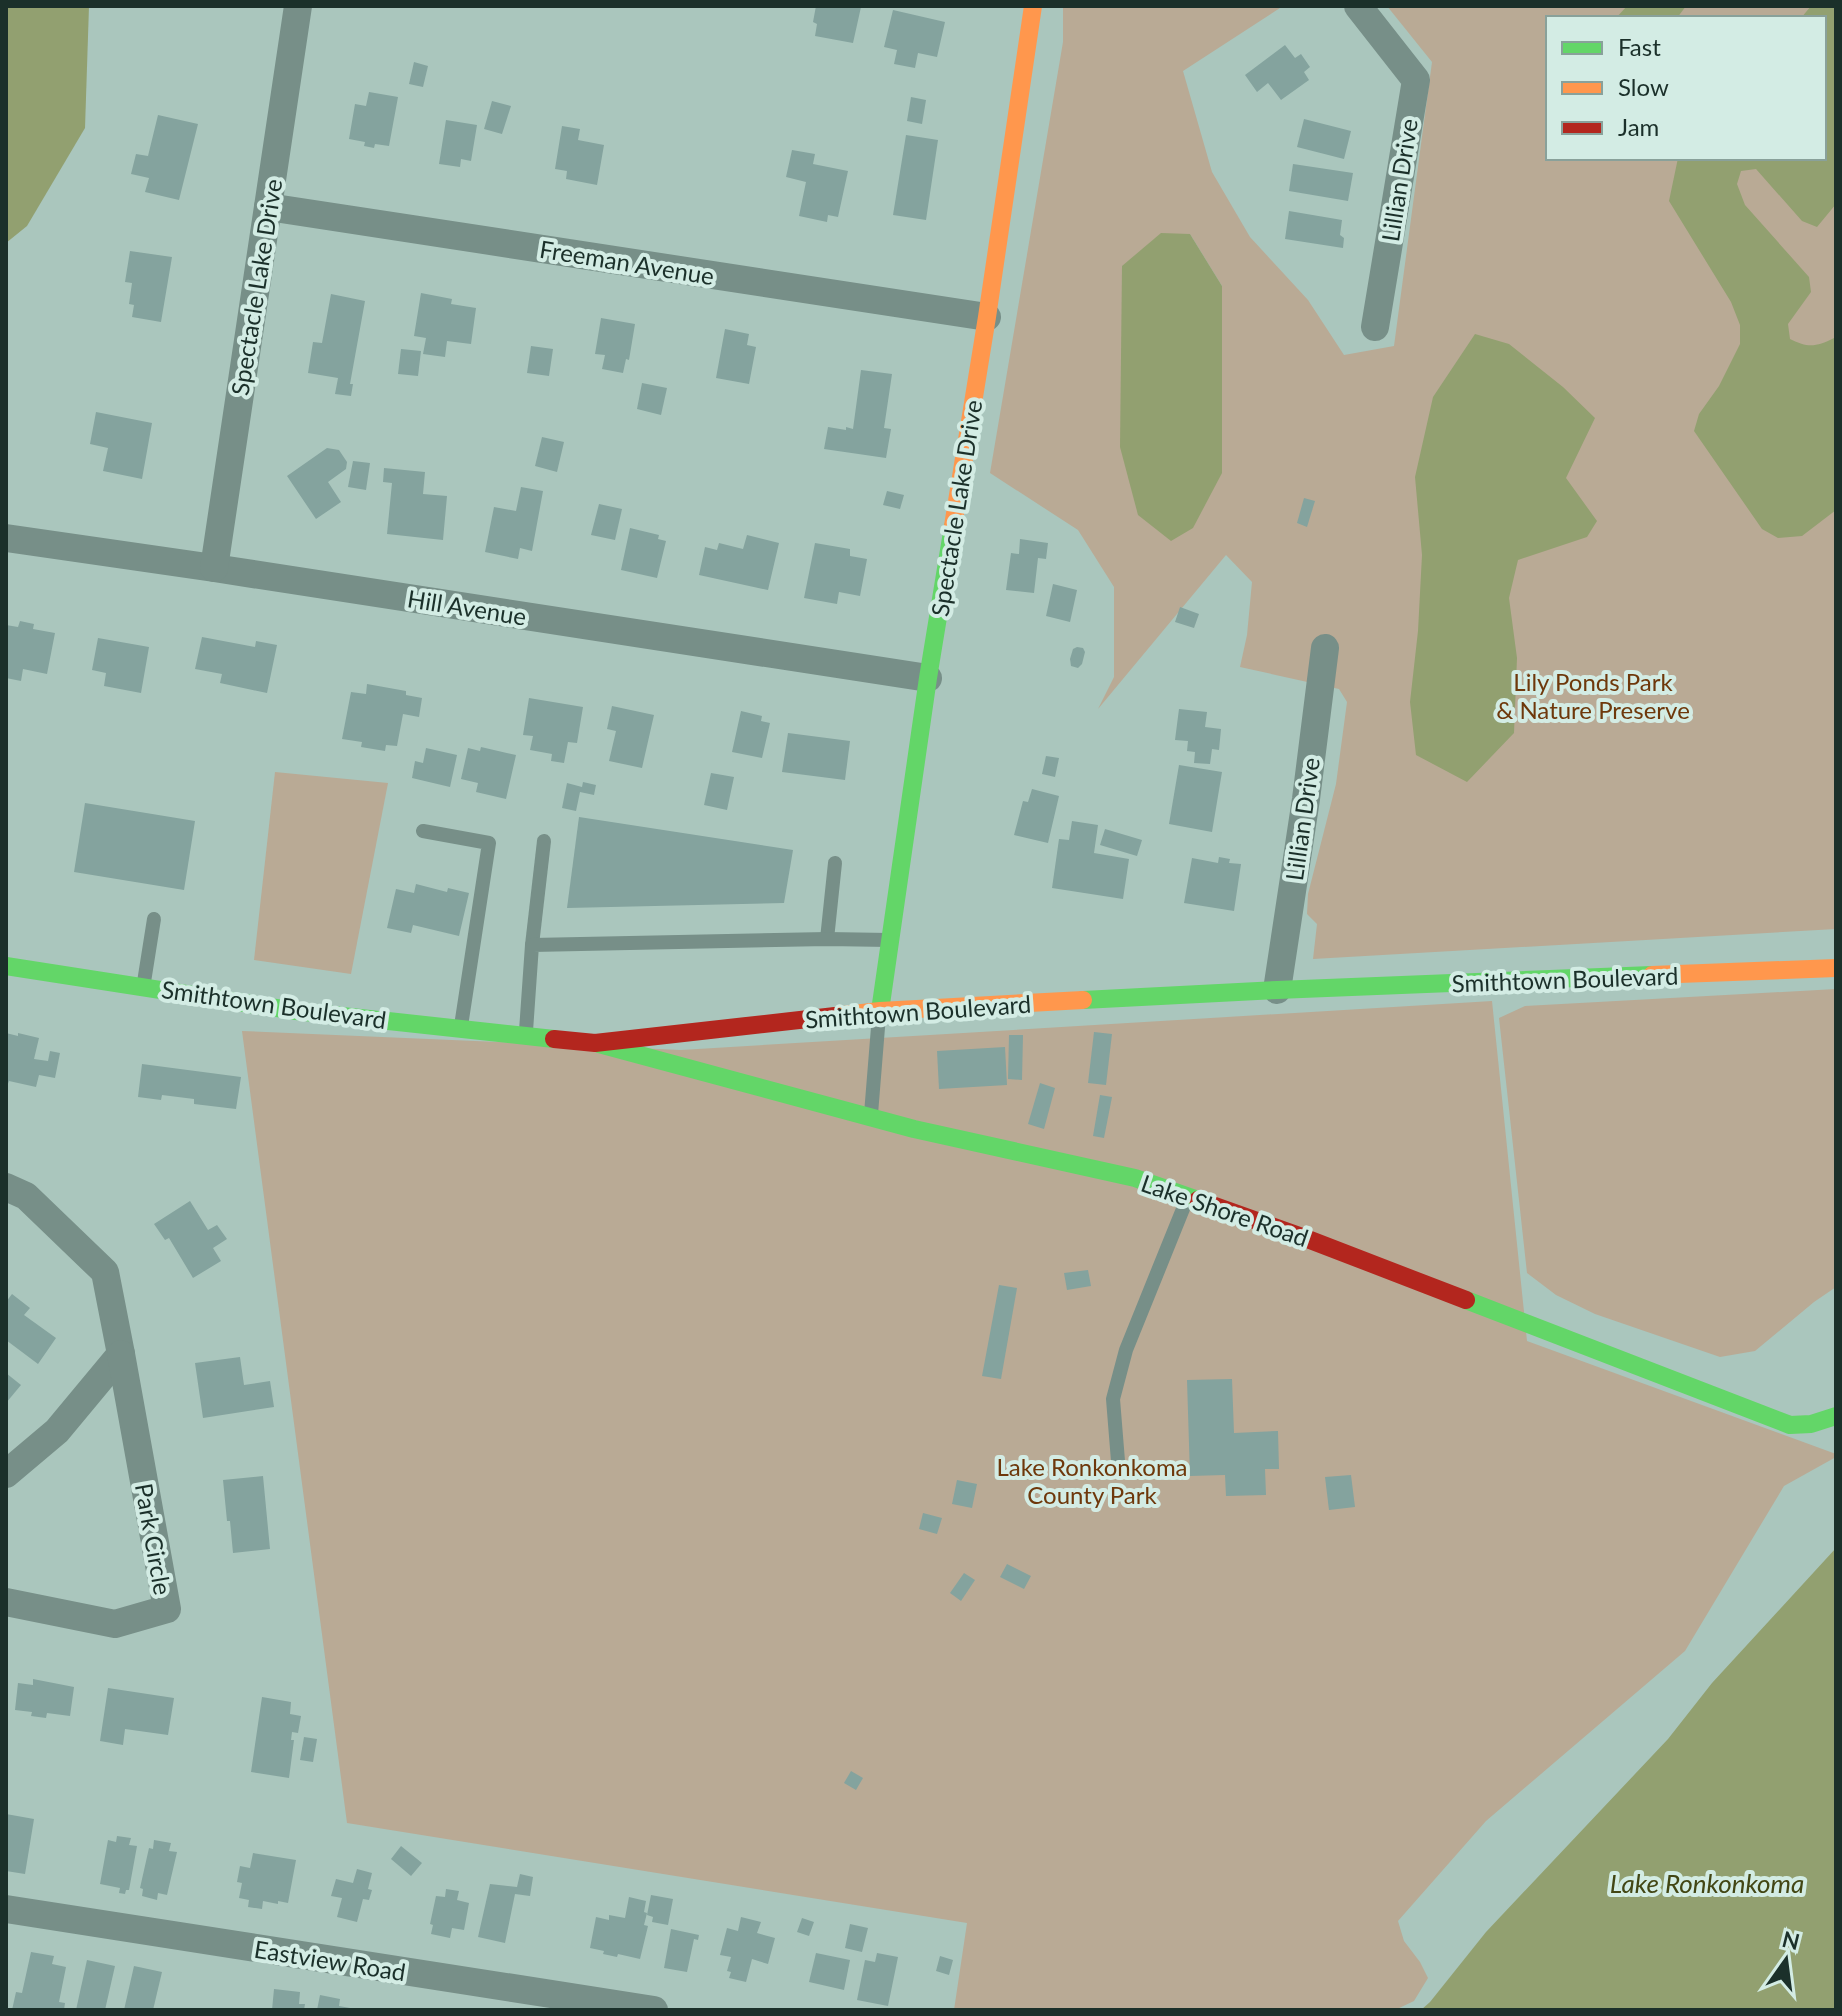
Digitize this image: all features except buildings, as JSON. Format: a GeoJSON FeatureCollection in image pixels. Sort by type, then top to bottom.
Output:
{"type":"FeatureCollection","features":[{"type":"Feature","properties":{"kind":"street","name":"Spectacle Lake Drive"},"geometry":{"type":"LineString","coordinates":[[214,568],[298,6]]}},
{"type":"Feature","properties":{"kind":"street","name":"Spectacle Lake Drive"},"geometry":{"type":"LineString","coordinates":[[880,1011],[928,678],[987,317],[1033,6]]}},
{"type":"Feature","properties":{"kind":"street","name":"Lillian Drive"},"geometry":{"type":"LineString","coordinates":[[1358,6],[1416,80],[1375,327]]}},
{"type":"Feature","properties":{"kind":"street","name":"Freeman Avenue"},"geometry":{"type":"LineString","coordinates":[[268,207],[987,317]]}},
{"type":"Feature","properties":{"kind":"street","name":"Hill Avenue"},"geometry":{"type":"LineString","coordinates":[[6,538],[928,678]]}},
{"type":"Feature","properties":{"kind":"street","name":"Lillian Drive"},"geometry":{"type":"LineString","coordinates":[[1277,990],[1325,648]]}},
{"type":"Feature","properties":{"kind":"street","name":"Smithtown Boulevard"},"geometry":{"type":"LineString","coordinates":[[6,966],[296,1011],[595,1043],[880,1011],[1277,990],[1836,968]]}},
{"type":"Feature","properties":{"kind":"street","name":"Lake Shore Road"},"geometry":{"type":"LineString","coordinates":[[595,1043],[914,1129],[1135,1178],[1305,1238],[1790,1425],[1811,1424],[1836,1416]]}},
{"type":"Feature","properties":{"kind":"street","name":"Park Circle"},"geometry":{"type":"LineString","coordinates":[[6,1187],[26,1196],[105,1272],[167,1609],[115,1624],[6,1602]]}},
{"type":"Feature","properties":{"kind":"street"},"geometry":{"type":"LineString","coordinates":[[6,1474],[57,1431],[121,1354]]}},
{"type":"Feature","properties":{"kind":"street","name":"Eastview Road"},"geometry":{"type":"LineString","coordinates":[[6,1909],[654,2010]]}},
{"type":"Feature","properties":{"kind":"lane"},"geometry":{"type":"LineString","coordinates":[[423,831],[489,843],[460,1029]]}},
{"type":"Feature","properties":{"kind":"lane"},"geometry":{"type":"LineString","coordinates":[[526,1036],[544,841]]}},
{"type":"Feature","properties":{"kind":"lane"},"geometry":{"type":"LineString","coordinates":[[827,939],[835,863]]}},
{"type":"Feature","properties":{"kind":"lane"},"geometry":{"type":"LineString","coordinates":[[144,986],[154,919]]}},
{"type":"Feature","properties":{"kind":"lane"},"geometry":{"type":"LineString","coordinates":[[532,945],[890,940]]}},
{"type":"Feature","properties":{"kind":"lane"},"geometry":{"type":"LineString","coordinates":[[871,1118],[880,1011]]}},
{"type":"Feature","properties":{"kind":"lane"},"geometry":{"type":"LineString","coordinates":[[1118,1461],[1113,1399],[1126,1350],[1188,1197]]}},
{"type":"Feature","properties":{"kind":"green space","name":"Lily Ponds Park & Nature Preserve"},"geometry":{"type":"Polygon","coordinates":[[[1063,6],[1283,6],[1183,71],[1212,172],[1250,237],[1308,300],[1344,355],[1394,346],[1432,62],[1387,6],[1836,6],[1836,929],[1313,959],[1317,924],[1307,914],[1308,894],[1336,784],[1347,702],[1339,689],[1240,667],[1247,635],[1252,582],[1226,555],[1098,709],[1114,677],[1114,587],[1078,530],[990,473],[1063,42],[1063,6]],[[1190,234],[1222,352],[1222,286],[1190,234]]]}},
{"type":"Feature","properties":{"kind":"green space"},"geometry":{"type":"Polygon","coordinates":[[[275,772],[388,783],[351,974],[254,960],[275,772]]]}},
{"type":"Feature","properties":{"kind":"green space"},"geometry":{"type":"Polygon","coordinates":[[[1836,989],[1836,1287],[1755,1351],[1720,1357],[1595,1314],[1556,1295],[1527,1273],[1499,1018],[1525,1006],[1836,989]]]}},
{"type":"Feature","properties":{"kind":"green space","name":"Lake Ronkonkoma County Park"},"geometry":{"type":"Polygon","coordinates":[[[1492,1001],[1527,1341],[1836,1454],[1836,1457],[1784,1486],[1685,1651],[1486,1821],[1398,1921],[1404,1941],[1428,1978],[1414,2001],[1395,2010],[954,2010],[967,1923],[347,1823],[242,1031],[681,1050],[1492,1001]]]}},
{"type":"Feature","properties":{"kind":"water"},"geometry":{"type":"Polygon","coordinates":[[[6,6],[89,6],[85,128],[27,226],[6,243],[6,6]]]}},
{"type":"Feature","properties":{"kind":"water"},"geometry":{"type":"Polygon","coordinates":[[[1627,6],[1686,6],[1678,16],[1618,16],[1627,6]]]}},
{"type":"Feature","properties":{"kind":"water"},"geometry":{"type":"Polygon","coordinates":[[[1811,6],[1836,6],[1836,204],[1817,227],[1802,221],[1756,169],[1741,171],[1737,184],[1745,205],[1809,277],[1811,292],[1788,324],[1790,339],[1812,345],[1836,339],[1836,510],[1802,536],[1778,538],[1762,529],[1694,431],[1699,414],[1719,386],[1740,344],[1740,325],[1731,302],[1669,201],[1678,160],[1826,160],[1826,16],[1803,16],[1811,6]]]}},
{"type":"Feature","properties":{"kind":"water"},"geometry":{"type":"Polygon","coordinates":[[[1161,233],[1190,234],[1222,286],[1222,473],[1193,528],[1171,541],[1138,515],[1120,447],[1122,266],[1161,233]]]}},
{"type":"Feature","properties":{"kind":"water"},"geometry":{"type":"Polygon","coordinates":[[[1475,334],[1509,344],[1563,387],[1595,418],[1566,478],[1597,521],[1587,537],[1518,560],[1509,598],[1517,658],[1514,733],[1467,782],[1416,755],[1410,702],[1422,555],[1415,477],[1433,397],[1475,334]]]}},
{"type":"Feature","properties":{"kind":"water","name":"Lake Ronkonkoma"},"geometry":{"type":"Polygon","coordinates":[[[1836,1548],[1836,2010],[1421,2010],[1486,1932],[1668,1739],[1712,1683],[1836,1548]]]}},
{"type":"Feature","properties":{"kind":"traffic: fast"},"geometry":{"type":"LineString","coordinates":[[880,1011],[953,526]]}},
{"type":"Feature","properties":{"kind":"traffic: fast"},"geometry":{"type":"LineString","coordinates":[[6,966],[296,1011],[554,1039]]}},
{"type":"Feature","properties":{"kind":"traffic: fast"},"geometry":{"type":"LineString","coordinates":[[1083,1000],[1652,975]]}},
{"type":"Feature","properties":{"kind":"traffic: fast"},"geometry":{"type":"LineString","coordinates":[[599,1044],[914,1129],[1135,1178],[1198,1200]]}},
{"type":"Feature","properties":{"kind":"traffic: fast"},"geometry":{"type":"LineString","coordinates":[[1466,1300],[1790,1425],[1811,1424],[1836,1416]]}},
{"type":"Feature","properties":{"kind":"traffic: slow"},"geometry":{"type":"LineString","coordinates":[[953,526],[1033,6]]}},
{"type":"Feature","properties":{"kind":"traffic: slow"},"geometry":{"type":"LineString","coordinates":[[1652,975],[1836,968]]}},
{"type":"Feature","properties":{"kind":"traffic: slow"},"geometry":{"type":"LineString","coordinates":[[835,1016],[1083,1000]]}},
{"type":"Feature","properties":{"kind":"traffic: jam"},"geometry":{"type":"LineString","coordinates":[[554,1039],[595,1043],[835,1016]]}},
{"type":"Feature","properties":{"kind":"traffic: jam"},"geometry":{"type":"LineString","coordinates":[[1198,1200],[1466,1300]]}}]}
